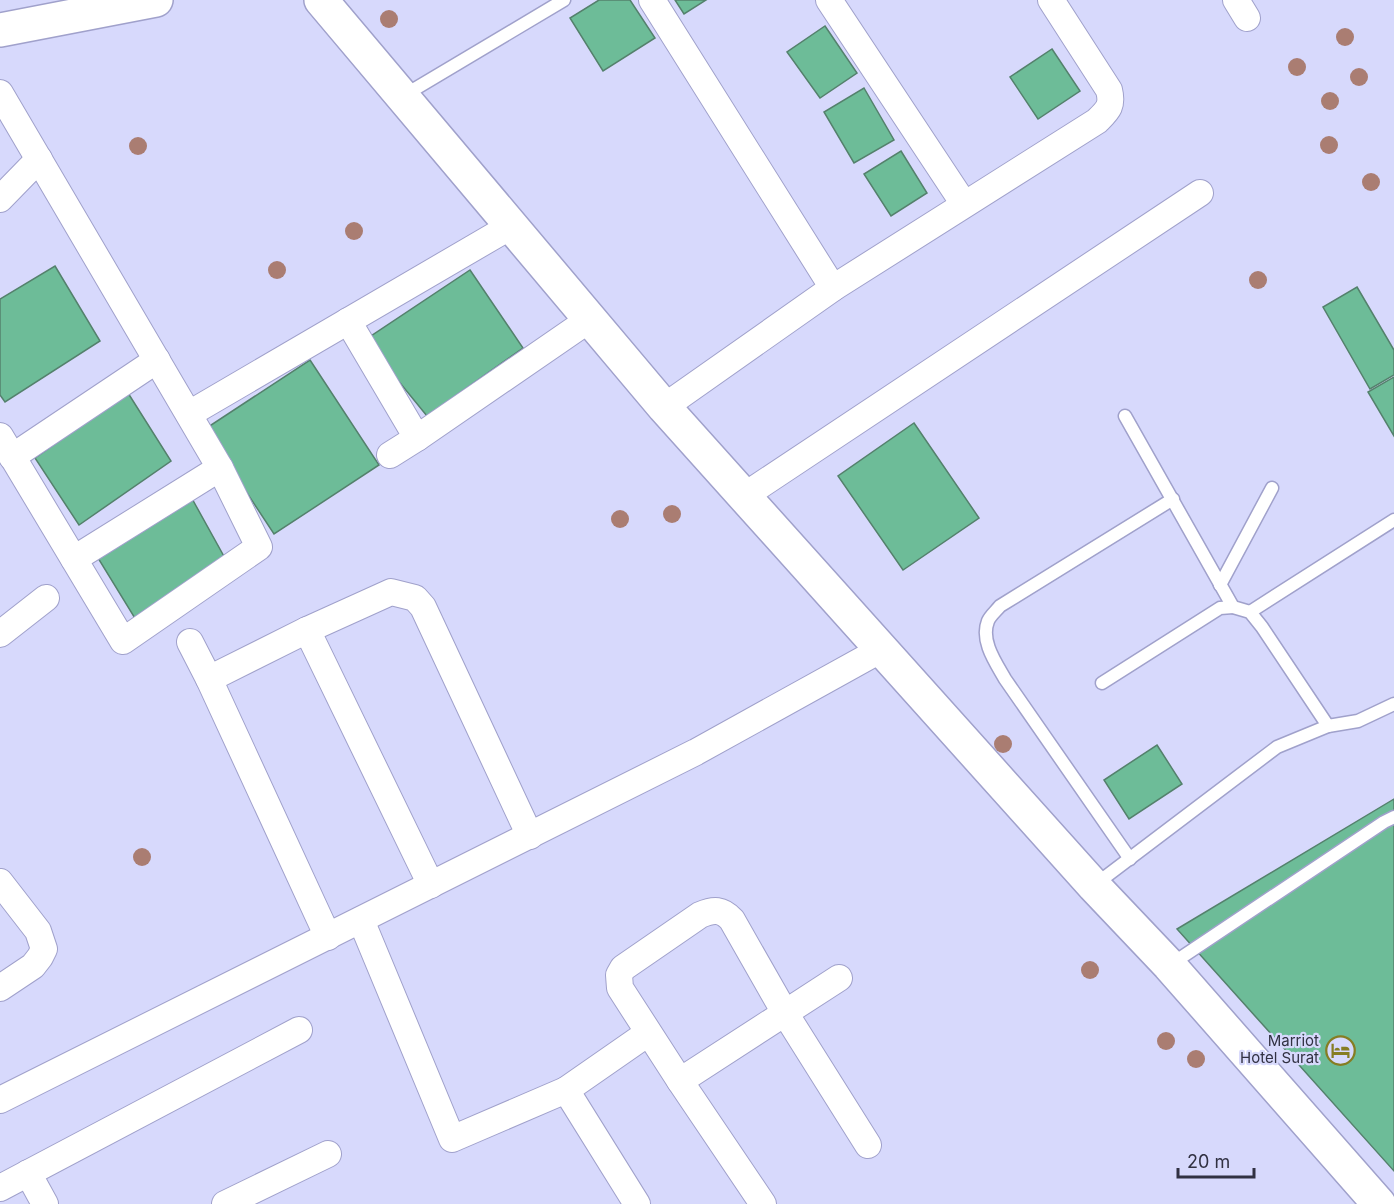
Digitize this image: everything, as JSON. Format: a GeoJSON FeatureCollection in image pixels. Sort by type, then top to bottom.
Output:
{"type":"FeatureCollection","features":[{"type":"Feature","properties":{"kind":"street"},"geometry":{"type":"LineString","coordinates":[[0,30],[156,0]]}},
{"type":"Feature","properties":{"kind":"street"},"geometry":{"type":"LineString","coordinates":[[321,0],[664,407],[1094,886],[1169,965],[1379,1204]]}},
{"type":"Feature","properties":{"kind":"street"},"geometry":{"type":"LineString","coordinates":[[652,0],[833,288]]}},
{"type":"Feature","properties":{"kind":"street"},"geometry":{"type":"LineString","coordinates":[[829,0],[964,204]]}},
{"type":"Feature","properties":{"kind":"street"},"geometry":{"type":"LineString","coordinates":[[664,407],[833,288],[1097,121],[1112,100],[1109,90],[1051,0]]}},
{"type":"Feature","properties":{"kind":"street"},"geometry":{"type":"LineString","coordinates":[[0,93],[189,414],[220,468],[259,548],[123,641],[6,446],[157,360]]}},
{"type":"Feature","properties":{"kind":"street"},"geometry":{"type":"LineString","coordinates":[[0,199],[39,159]]}},
{"type":"Feature","properties":{"kind":"street"},"geometry":{"type":"LineString","coordinates":[[744,496],[1200,193]]}},
{"type":"Feature","properties":{"kind":"street"},"geometry":{"type":"LineString","coordinates":[[189,414],[511,226]]}},
{"type":"Feature","properties":{"kind":"street"},"geometry":{"type":"LineString","coordinates":[[390,455],[590,319]]}},
{"type":"Feature","properties":{"kind":"street"},"geometry":{"type":"LineString","coordinates":[[348,321],[417,438]]}},
{"type":"Feature","properties":{"kind":"street"},"geometry":{"type":"LineString","coordinates":[[74,559],[220,468]]}},
{"type":"Feature","properties":{"kind":"street"},"geometry":{"type":"LineString","coordinates":[[209,679],[391,592],[415,598],[423,607],[530,836]]}},
{"type":"Feature","properties":{"kind":"street"},"geometry":{"type":"LineString","coordinates":[[0,634],[46,598]]}},
{"type":"Feature","properties":{"kind":"street"},"geometry":{"type":"LineString","coordinates":[[308,630],[431,885]]}},
{"type":"Feature","properties":{"kind":"street"},"geometry":{"type":"LineString","coordinates":[[190,642],[328,937]]}},
{"type":"Feature","properties":{"kind":"street"},"geometry":{"type":"LineString","coordinates":[[0,1100],[696,752],[882,649]]}},
{"type":"Feature","properties":{"kind":"street"},"geometry":{"type":"LineString","coordinates":[[0,882],[38,931],[44,949],[33,966],[0,988]]}},
{"type":"Feature","properties":{"kind":"street"},"geometry":{"type":"LineString","coordinates":[[764,1204],[620,988],[619,975],[623,968],[700,915],[711,910],[726,913],[732,920],[785,1013],[868,1145]]}},
{"type":"Feature","properties":{"kind":"street"},"geometry":{"type":"LineString","coordinates":[[361,920],[452,1139],[566,1090],[648,1033]]}},
{"type":"Feature","properties":{"kind":"street"},"geometry":{"type":"LineString","coordinates":[[680,1081],[839,978]]}},
{"type":"Feature","properties":{"kind":"street"},"geometry":{"type":"LineString","coordinates":[[0,1188],[299,1030]]}},
{"type":"Feature","properties":{"kind":"street"},"geometry":{"type":"LineString","coordinates":[[566,1090],[634,1203]]}},
{"type":"Feature","properties":{"kind":"street"},"geometry":{"type":"LineString","coordinates":[[225,1204],[328,1154]]}},
{"type":"Feature","properties":{"kind":"street"},"geometry":{"type":"LineString","coordinates":[[28,1173],[45,1204]]}},
{"type":"Feature","properties":{"kind":"lane"},"geometry":{"type":"LineString","coordinates":[[402,96],[564,0]]}},
{"type":"Feature","properties":{"kind":"lane"},"geometry":{"type":"LineString","coordinates":[[1125,416],[1233,607]]}},
{"type":"Feature","properties":{"kind":"lane"},"geometry":{"type":"LineString","coordinates":[[1221,585],[1272,488]]}},
{"type":"Feature","properties":{"kind":"lane"},"geometry":{"type":"LineString","coordinates":[[1130,859],[1005,679],[993,659],[986,635],[988,621],[1000,606],[1173,499]]}},
{"type":"Feature","properties":{"kind":"lane"},"geometry":{"type":"LineString","coordinates":[[1250,612],[1394,520]]}},
{"type":"Feature","properties":{"kind":"lane"},"geometry":{"type":"LineString","coordinates":[[1102,683],[1220,608],[1233,607],[1250,612],[1328,726]]}},
{"type":"Feature","properties":{"kind":"lane"},"geometry":{"type":"LineString","coordinates":[[1094,886],[1277,747],[1328,726],[1358,721],[1394,704]]}},
{"type":"Feature","properties":{"kind":"lane"},"geometry":{"type":"LineString","coordinates":[[1169,965],[1394,817]]}},
{"type":"Feature","properties":{"kind":"building"},"geometry":{"type":"Polygon","coordinates":[[[599,0],[630,0],[655,38],[603,71],[570,18],[599,0]]]}},
{"type":"Feature","properties":{"kind":"building"},"geometry":{"type":"Polygon","coordinates":[[[675,0],[706,0],[684,14],[675,0]]]}},
{"type":"Feature","properties":{"kind":"building"},"geometry":{"type":"Polygon","coordinates":[[[825,26],[857,73],[820,98],[787,52],[825,26]]]}},
{"type":"Feature","properties":{"kind":"building"},"geometry":{"type":"Polygon","coordinates":[[[1052,49],[1080,91],[1038,119],[1010,77],[1052,49]]]}},
{"type":"Feature","properties":{"kind":"building"},"geometry":{"type":"Polygon","coordinates":[[[864,88],[894,140],[854,163],[824,112],[864,88]]]}},
{"type":"Feature","properties":{"kind":"building"},"geometry":{"type":"Polygon","coordinates":[[[901,151],[927,193],[891,216],[864,174],[901,151]]]}},
{"type":"Feature","properties":{"kind":"building"},"geometry":{"type":"Polygon","coordinates":[[[55,266],[100,341],[5,402],[0,395],[0,299],[55,266]]]}},
{"type":"Feature","properties":{"kind":"building"},"geometry":{"type":"Polygon","coordinates":[[[470,270],[523,348],[427,416],[365,340],[470,270]]]}},
{"type":"Feature","properties":{"kind":"building"},"geometry":{"type":"Polygon","coordinates":[[[1357,287],[1394,350],[1394,375],[1370,389],[1323,307],[1357,287]]]}},
{"type":"Feature","properties":{"kind":"building"},"geometry":{"type":"Polygon","coordinates":[[[310,360],[379,465],[274,534],[205,429],[310,360]]]}},
{"type":"Feature","properties":{"kind":"building"},"geometry":{"type":"Polygon","coordinates":[[[1394,377],[1394,436],[1368,392],[1394,377]]]}},
{"type":"Feature","properties":{"kind":"building"},"geometry":{"type":"Polygon","coordinates":[[[128,393],[171,461],[79,525],[35,458],[128,393]]]}},
{"type":"Feature","properties":{"kind":"building"},"geometry":{"type":"Polygon","coordinates":[[[914,423],[979,518],[903,570],[838,476],[914,423]]]}},
{"type":"Feature","properties":{"kind":"building"},"geometry":{"type":"Polygon","coordinates":[[[190,495],[226,560],[136,620],[98,558],[190,495]]]}},
{"type":"Feature","properties":{"kind":"building"},"geometry":{"type":"Polygon","coordinates":[[[1157,745],[1182,784],[1129,819],[1104,780],[1157,745]]]}},
{"type":"Feature","properties":{"kind":"building","name":"Marriot Hotel Surat"},"geometry":{"type":"Polygon","coordinates":[[[1394,799],[1394,1171],[1177,929],[1394,799]]]}},
{"type":"Feature","properties":{"kind":"place","name":"Marriot Hotel Surat"},"geometry":{"type":"Point","coordinates":[1340,1050]}}]}
